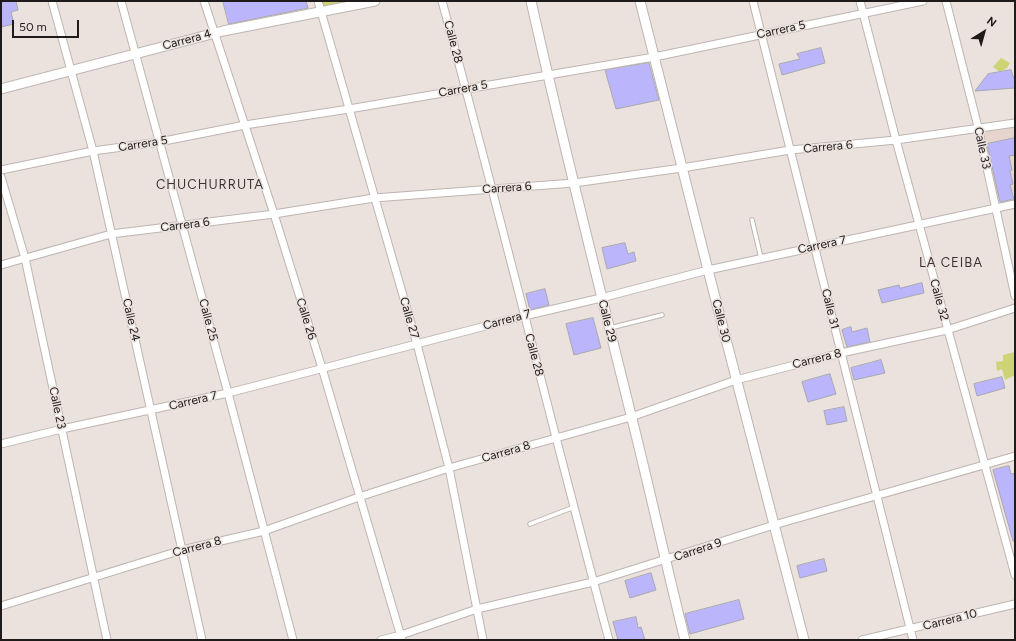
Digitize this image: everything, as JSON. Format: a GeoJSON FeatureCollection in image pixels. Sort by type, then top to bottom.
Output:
{"type":"FeatureCollection","features":[{"type":"Feature","properties":{"kind":"street","name":"Calle 24"},"geometry":{"type":"LineString","coordinates":[[52,1],[93,151],[202,640]]}},
{"type":"Feature","properties":{"kind":"street","name":"Calle 25"},"geometry":{"type":"LineString","coordinates":[[121,1],[228,393],[292,640]]}},
{"type":"Feature","properties":{"kind":"street","name":"Calle 26"},"geometry":{"type":"LineString","coordinates":[[204,1],[246,125],[322,368],[402,637]]}},
{"type":"Feature","properties":{"kind":"street","name":"Calle 27"},"geometry":{"type":"LineString","coordinates":[[318,1],[417,344],[449,468],[483,640]]}},
{"type":"Feature","properties":{"kind":"street","name":"Carrera 4"},"geometry":{"type":"LineString","coordinates":[[1,89],[214,33],[375,1]]}},
{"type":"Feature","properties":{"kind":"street","name":"Calle 28"},"geometry":{"type":"LineString","coordinates":[[442,1],[493,189],[524,316],[609,640]]}},
{"type":"Feature","properties":{"kind":"street","name":"Calle 29"},"geometry":{"type":"LineString","coordinates":[[530,1],[631,417],[664,560],[685,640]]}},
{"type":"Feature","properties":{"kind":"street","name":"Calle 30"},"geometry":{"type":"LineString","coordinates":[[640,1],[736,380],[804,640]]}},
{"type":"Feature","properties":{"kind":"street","name":"Calle 31"},"geometry":{"type":"LineString","coordinates":[[753,1],[913,640]]}},
{"type":"Feature","properties":{"kind":"street","name":"Calle 32"},"geometry":{"type":"LineString","coordinates":[[860,1],[947,330],[1015,576]]}},
{"type":"Feature","properties":{"kind":"street","name":"Carrera 5"},"geometry":{"type":"LineString","coordinates":[[1,170],[93,151],[159,142],[246,125],[654,57],[923,1]]}},
{"type":"Feature","properties":{"kind":"street","name":"Calle 33"},"geometry":{"type":"LineString","coordinates":[[946,1],[978,128],[1015,296]]}},
{"type":"Feature","properties":{"kind":"street","name":"Carrera 6"},"geometry":{"type":"LineString","coordinates":[[1,266],[111,234],[274,214],[374,198],[574,183],[682,168],[790,150],[896,140],[1015,123]]}},
{"type":"Feature","properties":{"kind":"street","name":"Calle 23"},"geometry":{"type":"LineString","coordinates":[[1,177],[25,258],[107,640]]}},
{"type":"Feature","properties":{"kind":"street","name":"Carrera 7"},"geometry":{"type":"LineString","coordinates":[[1,444],[62,429],[152,411],[228,393],[708,270],[1015,204]]}},
{"type":"Feature","properties":{"kind":"street","name":"Carrera 8"},"geometry":{"type":"LineString","coordinates":[[1,606],[182,550],[264,531],[359,496],[449,468],[631,417],[736,380],[841,353],[947,330],[1015,308]]}},
{"type":"Feature","properties":{"kind":"street","name":"Carrera 9"},"geometry":{"type":"LineString","coordinates":[[381,640],[402,637],[477,609],[593,582],[774,525],[1015,456]]}},
{"type":"Feature","properties":{"kind":"street","name":"Carrera 10"},"geometry":{"type":"LineString","coordinates":[[862,640],[1015,604]]}},
{"type":"Feature","properties":{"kind":"lane"},"geometry":{"type":"LineString","coordinates":[[752,220],[761,258]]}},
{"type":"Feature","properties":{"kind":"lane"},"geometry":{"type":"LineString","coordinates":[[609,329],[662,315]]}},
{"type":"Feature","properties":{"kind":"lane"},"geometry":{"type":"LineString","coordinates":[[530,524],[574,507]]}},
{"type":"Feature","properties":{"kind":"shaded area"},"geometry":{"type":"Polygon","coordinates":[[[1015,123],[1015,197],[1013,191],[993,196],[978,127],[1015,123]]]}},
{"type":"Feature","properties":{"kind":"green space"},"geometry":{"type":"Polygon","coordinates":[[[322,1],[358,1],[324,8],[322,1]]]}},
{"type":"Feature","properties":{"kind":"green space"},"geometry":{"type":"Polygon","coordinates":[[[1001,58],[1010,63],[1007,68],[1000,72],[993,67],[1001,58]]]}},
{"type":"Feature","properties":{"kind":"green space"},"geometry":{"type":"Polygon","coordinates":[[[1015,352],[1015,375],[1005,380],[1002,369],[997,371],[996,362],[1003,361],[1003,355],[1015,352]]]}},
{"type":"Feature","properties":{"kind":"building"},"geometry":{"type":"Polygon","coordinates":[[[1,1],[16,1],[18,10],[11,12],[14,24],[1,27],[1,1]]]}},
{"type":"Feature","properties":{"kind":"building"},"geometry":{"type":"Polygon","coordinates":[[[223,1],[306,1],[308,8],[229,24],[223,1]]]}},
{"type":"Feature","properties":{"kind":"building"},"geometry":{"type":"Polygon","coordinates":[[[821,48],[825,63],[782,75],[779,64],[800,59],[797,54],[821,48]]]}},
{"type":"Feature","properties":{"kind":"building"},"geometry":{"type":"Polygon","coordinates":[[[649,63],[659,100],[616,109],[605,70],[649,63]]]}},
{"type":"Feature","properties":{"kind":"building"},"geometry":{"type":"Polygon","coordinates":[[[1011,70],[1015,79],[1015,88],[975,91],[988,74],[1011,70]]]}},
{"type":"Feature","properties":{"kind":"building"},"geometry":{"type":"Polygon","coordinates":[[[1015,138],[1015,155],[1009,156],[1013,184],[1010,185],[1014,199],[1000,202],[987,144],[1015,138]]]}},
{"type":"Feature","properties":{"kind":"building"},"geometry":{"type":"Polygon","coordinates":[[[625,243],[628,254],[634,252],[636,261],[607,269],[602,248],[625,243]]]}},
{"type":"Feature","properties":{"kind":"building"},"geometry":{"type":"Polygon","coordinates":[[[922,283],[924,293],[882,303],[878,290],[899,285],[900,288],[922,283]]]}},
{"type":"Feature","properties":{"kind":"building"},"geometry":{"type":"Polygon","coordinates":[[[545,289],[549,305],[530,310],[526,294],[545,289]]]}},
{"type":"Feature","properties":{"kind":"building"},"geometry":{"type":"Polygon","coordinates":[[[593,318],[601,348],[574,355],[566,324],[593,318]]]}},
{"type":"Feature","properties":{"kind":"building"},"geometry":{"type":"Polygon","coordinates":[[[851,327],[852,332],[867,328],[870,342],[847,347],[842,330],[851,327]]]}},
{"type":"Feature","properties":{"kind":"building"},"geometry":{"type":"Polygon","coordinates":[[[881,360],[885,373],[854,380],[851,368],[881,360]]]}},
{"type":"Feature","properties":{"kind":"building"},"geometry":{"type":"Polygon","coordinates":[[[830,374],[836,394],[808,402],[802,382],[830,374]]]}},
{"type":"Feature","properties":{"kind":"building"},"geometry":{"type":"Polygon","coordinates":[[[1002,377],[1005,388],[977,396],[974,384],[1002,377]]]}},
{"type":"Feature","properties":{"kind":"building"},"geometry":{"type":"Polygon","coordinates":[[[844,407],[847,421],[827,425],[824,411],[844,407]]]}},
{"type":"Feature","properties":{"kind":"building"},"geometry":{"type":"Polygon","coordinates":[[[1009,466],[1011,474],[1015,473],[1015,541],[1013,541],[993,470],[1009,466]]]}},
{"type":"Feature","properties":{"kind":"building"},"geometry":{"type":"Polygon","coordinates":[[[824,559],[827,571],[800,578],[797,566],[824,559]]]}},
{"type":"Feature","properties":{"kind":"building"},"geometry":{"type":"Polygon","coordinates":[[[651,573],[656,590],[630,598],[625,581],[651,573]]]}},
{"type":"Feature","properties":{"kind":"building"},"geometry":{"type":"Polygon","coordinates":[[[739,600],[744,619],[690,634],[685,614],[739,600]]]}},
{"type":"Feature","properties":{"kind":"building"},"geometry":{"type":"Polygon","coordinates":[[[636,617],[638,628],[641,627],[645,640],[618,640],[613,622],[636,617]]]}},
{"type":"Feature","properties":{"kind":"district","name":"CHUCHURRUTA"},"geometry":{"type":"Point","coordinates":[210,185]}},
{"type":"Feature","properties":{"kind":"district","name":"LA CEIBA"},"geometry":{"type":"Point","coordinates":[951,263]}}]}
